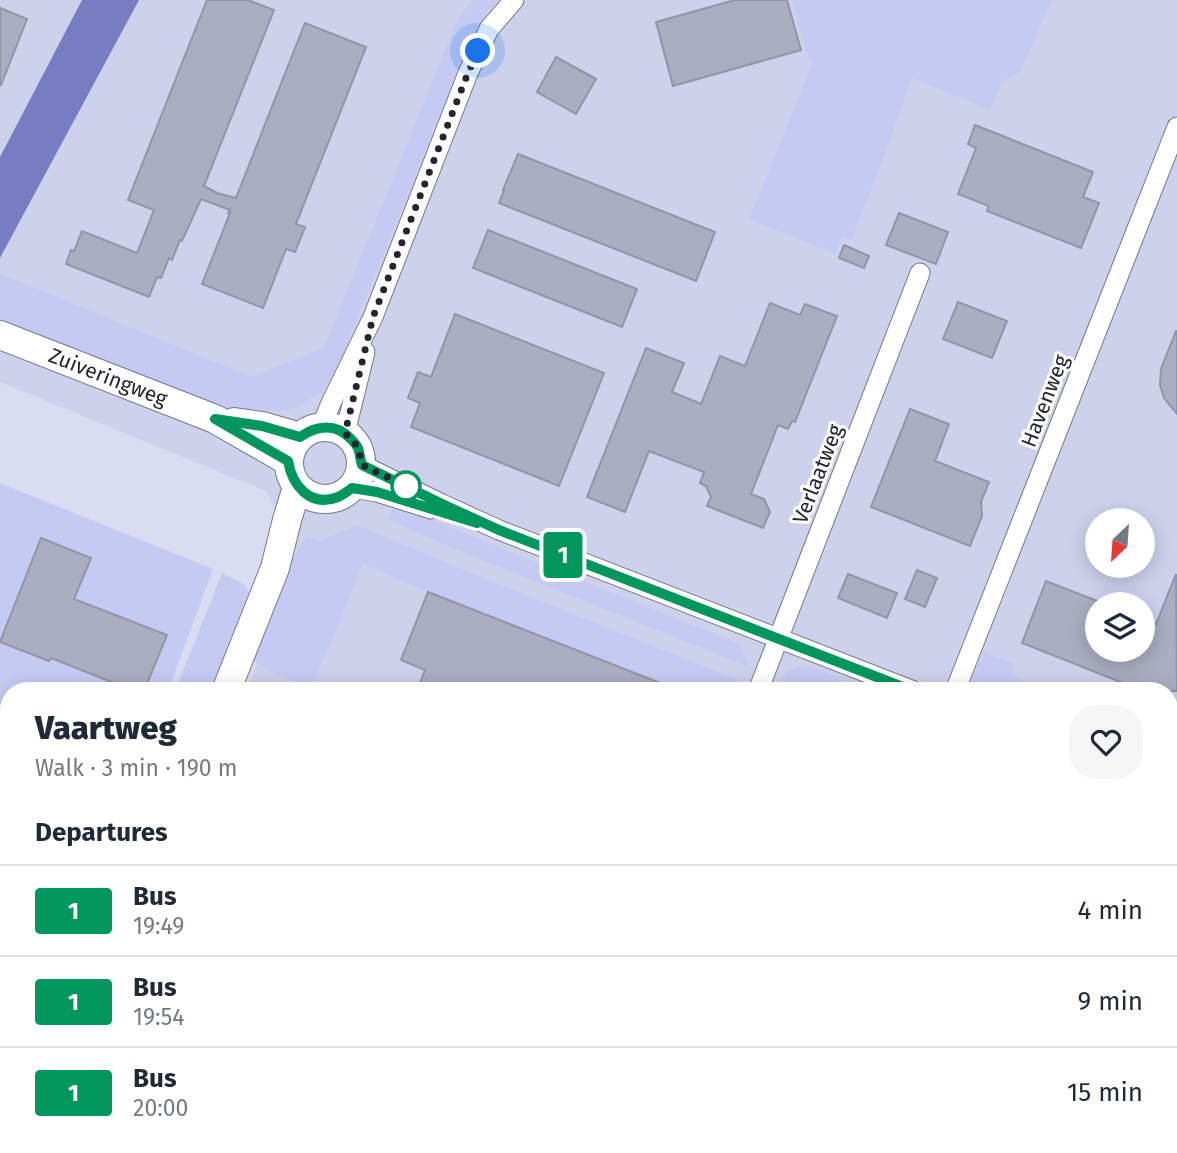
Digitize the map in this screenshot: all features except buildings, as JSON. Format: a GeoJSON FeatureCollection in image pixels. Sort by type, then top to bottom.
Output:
{"type":"FeatureCollection","features":[{"type":"Feature","properties":{"kind":"street"},"geometry":{"type":"LineString","coordinates":[[230,682],[275,568],[286,520],[373,317],[468,73],[489,29],[514,0]]}},
{"type":"Feature","properties":{"kind":"street","name":"Havenweg"},"geometry":{"type":"LineString","coordinates":[[959,682],[1177,127]]}},
{"type":"Feature","properties":{"kind":"street","name":"Verlaatweg"},"geometry":{"type":"LineString","coordinates":[[762,682],[920,273]]}},
{"type":"Feature","properties":{"kind":"street","name":"Zuiveringweg"},"geometry":{"type":"LineString","coordinates":[[0,335],[215,419],[262,426],[312,457]]}},
{"type":"Feature","properties":{"kind":"street"},"geometry":{"type":"LineString","coordinates":[[358,447],[357,476],[338,497],[312,457],[358,447]]}},
{"type":"Feature","properties":{"kind":"street"},"geometry":{"type":"LineString","coordinates":[[357,476],[377,492],[499,530],[891,682]]}},
{"type":"Feature","properties":{"kind":"shaded area"},"geometry":{"type":"Polygon","coordinates":[[[0,0],[1177,0],[1177,682],[250,682],[299,556],[266,491],[0,382],[0,0]]]}},
{"type":"Feature","properties":{"kind":"shaded area"},"geometry":{"type":"Polygon","coordinates":[[[472,0],[499,0],[487,12],[462,60],[341,358],[322,393],[295,408],[267,410],[258,418],[0,319],[0,272],[251,377],[324,348],[457,21],[472,0]]]}},
{"type":"Feature","properties":{"kind":"shaded area"},"geometry":{"type":"Polygon","coordinates":[[[792,0],[1052,0],[1020,72],[1006,79],[1000,86],[990,110],[912,78],[851,240],[843,237],[835,254],[749,219],[813,63],[806,53],[792,0]]]}},
{"type":"Feature","properties":{"kind":"shaded area"},"geometry":{"type":"Polygon","coordinates":[[[0,483],[213,569],[171,682],[0,682],[0,483]]]}},
{"type":"Feature","properties":{"kind":"shaded area"},"geometry":{"type":"Polygon","coordinates":[[[394,505],[740,644],[749,667],[388,520],[394,505]]]}},
{"type":"Feature","properties":{"kind":"shaded area"},"geometry":{"type":"Polygon","coordinates":[[[357,525],[742,682],[657,682],[363,564],[314,682],[294,682],[252,660],[292,559],[307,536],[320,541],[357,525]]]}},
{"type":"Feature","properties":{"kind":"shaded area"},"geometry":{"type":"Polygon","coordinates":[[[222,573],[244,584],[250,594],[217,682],[179,682],[222,573]]]}},
{"type":"Feature","properties":{"kind":"shaded area"},"geometry":{"type":"Polygon","coordinates":[[[983,652],[1015,664],[1011,674],[1025,682],[971,682],[983,652]]]}},
{"type":"Feature","properties":{"kind":"shaded area"},"geometry":{"type":"Polygon","coordinates":[[[798,666],[810,667],[848,682],[781,681],[788,671],[798,666]]]}},
{"type":"Feature","properties":{"kind":"water"},"geometry":{"type":"Polygon","coordinates":[[[82,0],[139,0],[0,258],[0,157],[82,0]]]}},
{"type":"Feature","properties":{"kind":"bus line","name":"1"},"geometry":{"type":"LineString","coordinates":[[477,523],[377,492],[352,488],[338,497],[321,500],[308,495],[298,487],[290,474],[288,461],[215,419],[262,426],[300,437],[321,427],[334,428],[345,433],[358,447],[362,465],[442,504],[499,530],[890,682]]}},
{"type":"Feature","properties":{"kind":"route"},"geometry":{"type":"LineString","coordinates":[[406,486],[408,487],[362,465],[358,447],[345,433],[373,317],[478,51]]}}]}
